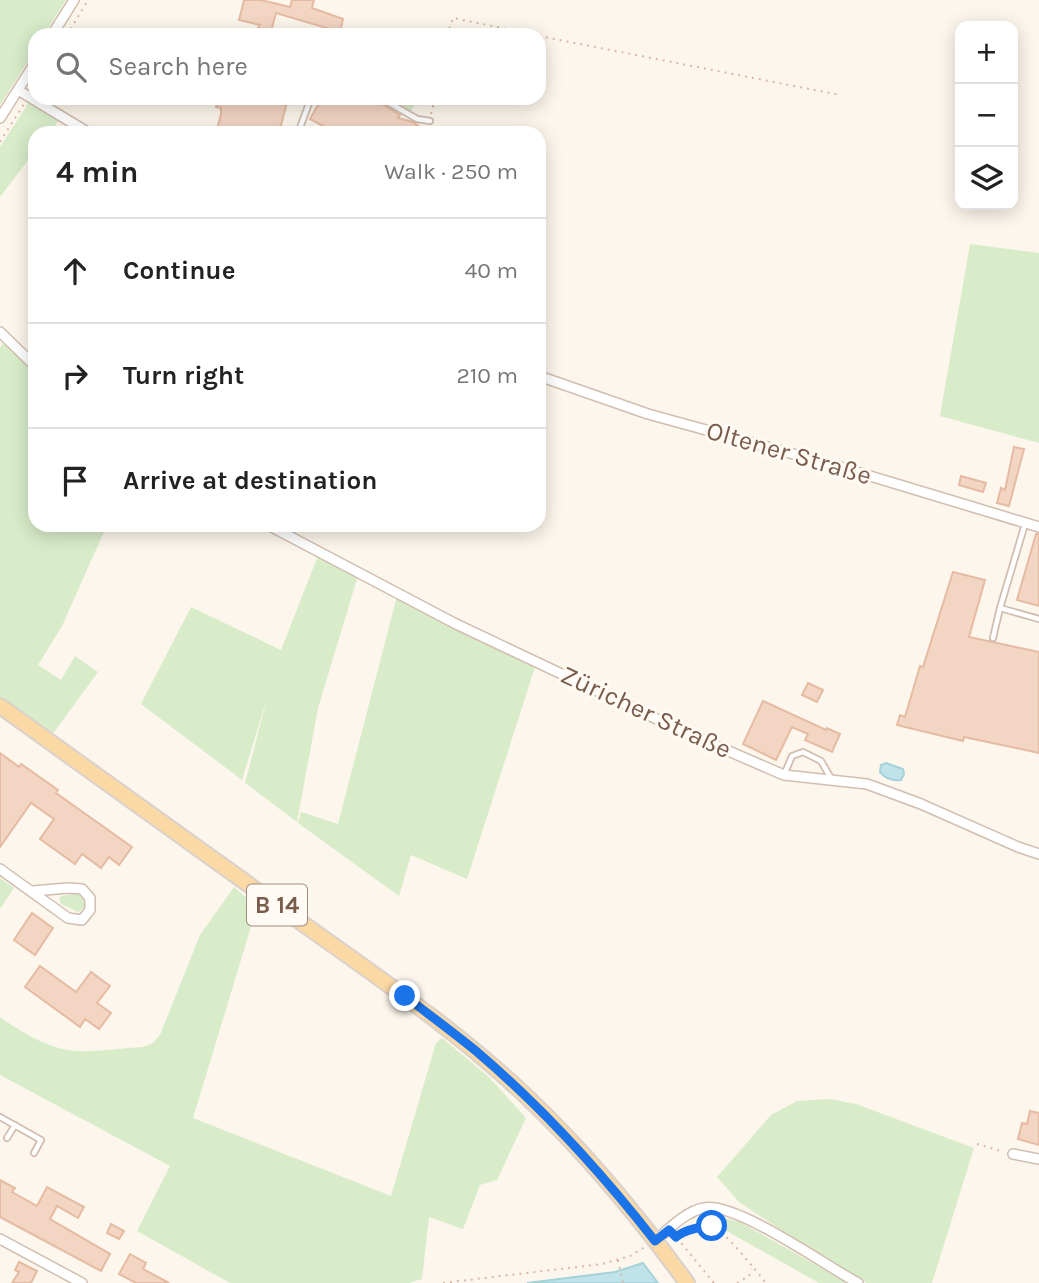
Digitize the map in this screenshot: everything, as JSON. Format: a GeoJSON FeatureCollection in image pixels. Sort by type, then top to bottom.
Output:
{"type":"FeatureCollection","features":[{"type":"Feature","properties":{"kind":"main road","name":"B 14"},"geometry":{"type":"LineString","coordinates":[[0,706],[405,996],[476,1051],[527,1097],[575,1146],[618,1194],[687,1283]]}},
{"type":"Feature","properties":{"kind":"street"},"geometry":{"type":"LineString","coordinates":[[56,28],[74,0]]}},
{"type":"Feature","properties":{"kind":"street"},"geometry":{"type":"LineString","coordinates":[[0,118],[28,74]]}},
{"type":"Feature","properties":{"kind":"street"},"geometry":{"type":"LineString","coordinates":[[18,90],[28,96]]}},
{"type":"Feature","properties":{"kind":"street"},"geometry":{"type":"LineString","coordinates":[[42,105],[77,126]]}},
{"type":"Feature","properties":{"kind":"street"},"geometry":{"type":"LineString","coordinates":[[0,332],[28,359]]}},
{"type":"Feature","properties":{"kind":"street","name":"Oltener Straße"},"geometry":{"type":"LineString","coordinates":[[546,378],[648,414],[837,466],[1039,527]]}},
{"type":"Feature","properties":{"kind":"street","name":"Züricher Straße"},"geometry":{"type":"LineString","coordinates":[[281,532],[456,624],[680,730],[784,775],[867,783],[1039,854]]}},
{"type":"Feature","properties":{"kind":"street"},"geometry":{"type":"LineString","coordinates":[[0,869],[75,920],[82,920],[90,910],[90,898],[82,889],[33,891]]}},
{"type":"Feature","properties":{"kind":"street"},"geometry":{"type":"LineString","coordinates":[[1013,1154],[1039,1159]]}},
{"type":"Feature","properties":{"kind":"street"},"geometry":{"type":"LineString","coordinates":[[655,1241],[695,1211],[713,1207],[725,1209],[858,1283]]}},
{"type":"Feature","properties":{"kind":"street"},"geometry":{"type":"LineString","coordinates":[[0,1239],[82,1283]]}},
{"type":"Feature","properties":{"kind":"lane"},"geometry":{"type":"LineString","coordinates":[[301,126],[308,105]]}},
{"type":"Feature","properties":{"kind":"lane"},"geometry":{"type":"LineString","coordinates":[[393,105],[417,119],[430,121]]}},
{"type":"Feature","properties":{"kind":"lane"},"geometry":{"type":"LineString","coordinates":[[993,638],[1025,523]]}},
{"type":"Feature","properties":{"kind":"lane"},"geometry":{"type":"LineString","coordinates":[[1000,608],[1039,619]]}},
{"type":"Feature","properties":{"kind":"lane"},"geometry":{"type":"LineString","coordinates":[[784,775],[792,756],[803,752],[821,761],[833,780]]}},
{"type":"Feature","properties":{"kind":"lane"},"geometry":{"type":"LineString","coordinates":[[0,1117],[41,1140],[34,1153]]}},
{"type":"Feature","properties":{"kind":"lane"},"geometry":{"type":"LineString","coordinates":[[7,1138],[15,1125]]}},
{"type":"Feature","properties":{"kind":"path"},"geometry":{"type":"LineString","coordinates":[[71,28],[87,1]]}},
{"type":"Feature","properties":{"kind":"path"},"geometry":{"type":"LineString","coordinates":[[449,28],[453,18],[503,28]]}},
{"type":"Feature","properties":{"kind":"path"},"geometry":{"type":"LineString","coordinates":[[546,37],[840,95]]}},
{"type":"Feature","properties":{"kind":"path"},"geometry":{"type":"LineString","coordinates":[[0,142],[28,99]]}},
{"type":"Feature","properties":{"kind":"path"},"geometry":{"type":"LineString","coordinates":[[977,1144],[1013,1154]]}},
{"type":"Feature","properties":{"kind":"path"},"geometry":{"type":"LineString","coordinates":[[714,1283],[676,1237],[698,1227],[712,1226],[722,1232],[766,1283]]}},
{"type":"Feature","properties":{"kind":"path"},"geometry":{"type":"LineString","coordinates":[[443,1283],[603,1264],[630,1256],[655,1241]]}},
{"type":"Feature","properties":{"kind":"path"},"geometry":{"type":"LineString","coordinates":[[618,1260],[623,1283]]}},
{"type":"Feature","properties":{"kind":"path"},"geometry":{"type":"LineString","coordinates":[[737,1283],[749,1276],[753,1268]]}},
{"type":"Feature","properties":{"kind":"green space"},"geometry":{"type":"Polygon","coordinates":[[[0,0],[66,0],[48,28],[28,28],[28,61],[0,105],[0,0]]]}},
{"type":"Feature","properties":{"kind":"green space"},"geometry":{"type":"Polygon","coordinates":[[[28,104],[59,120],[54,126],[28,126],[28,160],[0,197],[0,147],[28,104]]]}},
{"type":"Feature","properties":{"kind":"green space"},"geometry":{"type":"Polygon","coordinates":[[[401,105],[415,105],[411,111],[401,105]]]}},
{"type":"Feature","properties":{"kind":"green space"},"geometry":{"type":"Polygon","coordinates":[[[970,244],[1039,253],[1039,443],[940,416],[970,244]]]}},
{"type":"Feature","properties":{"kind":"green space"},"geometry":{"type":"Polygon","coordinates":[[[4,341],[28,363],[28,532],[104,532],[62,626],[38,665],[61,680],[75,656],[98,672],[52,735],[0,697],[0,348],[4,341]]]}},
{"type":"Feature","properties":{"kind":"green space"},"geometry":{"type":"Polygon","coordinates":[[[318,556],[358,576],[318,708],[297,822],[245,783],[268,695],[242,780],[141,704],[191,607],[281,650],[318,556]]]}},
{"type":"Feature","properties":{"kind":"green space"},"geometry":{"type":"Polygon","coordinates":[[[397,596],[536,664],[467,879],[411,855],[399,896],[298,823],[301,812],[338,824],[397,596]]]}},
{"type":"Feature","properties":{"kind":"green space"},"geometry":{"type":"Polygon","coordinates":[[[0,878],[14,888],[0,909],[0,878]]]}},
{"type":"Feature","properties":{"kind":"green space"},"geometry":{"type":"Polygon","coordinates":[[[234,887],[257,907],[193,1118],[391,1196],[436,1043],[442,1038],[488,1076],[526,1118],[497,1180],[480,1185],[463,1229],[429,1217],[422,1279],[409,1283],[230,1283],[137,1231],[170,1166],[0,1075],[0,1017],[36,1039],[66,1050],[143,1047],[153,1043],[160,1035],[200,935],[234,887]]]}},
{"type":"Feature","properties":{"kind":"green space"},"geometry":{"type":"Polygon","coordinates":[[[76,894],[85,901],[84,908],[78,912],[61,904],[59,899],[61,896],[76,894]]]}},
{"type":"Feature","properties":{"kind":"green space"},"geometry":{"type":"Polygon","coordinates":[[[830,1099],[856,1104],[974,1148],[932,1283],[867,1283],[829,1262],[739,1202],[717,1177],[771,1115],[797,1101],[830,1099]]]}},
{"type":"Feature","properties":{"kind":"green space"},"geometry":{"type":"Polygon","coordinates":[[[720,1217],[740,1222],[848,1283],[819,1283],[723,1229],[720,1217]]]}},
{"type":"Feature","properties":{"kind":"water"},"geometry":{"type":"Polygon","coordinates":[[[886,763],[903,769],[901,780],[889,779],[880,772],[881,765],[886,763]]]}},
{"type":"Feature","properties":{"kind":"water"},"geometry":{"type":"Polygon","coordinates":[[[643,1263],[658,1283],[527,1283],[615,1272],[643,1263]]]}},
{"type":"Feature","properties":{"kind":"building"},"geometry":{"type":"Polygon","coordinates":[[[244,0],[261,0],[290,7],[292,0],[314,0],[312,8],[343,19],[341,28],[327,28],[276,13],[272,28],[258,28],[260,25],[239,20],[244,0]]]}},
{"type":"Feature","properties":{"kind":"building"},"geometry":{"type":"Polygon","coordinates":[[[286,105],[281,126],[218,126],[221,108],[216,107],[286,105]]]}},
{"type":"Feature","properties":{"kind":"building"},"geometry":{"type":"Polygon","coordinates":[[[318,105],[384,105],[400,115],[398,118],[418,126],[323,126],[310,119],[318,105]]]}},
{"type":"Feature","properties":{"kind":"building"},"geometry":{"type":"Polygon","coordinates":[[[1014,447],[1024,449],[1009,506],[997,503],[1001,488],[1005,490],[1014,447]]]}},
{"type":"Feature","properties":{"kind":"building"},"geometry":{"type":"Polygon","coordinates":[[[961,476],[986,483],[983,492],[959,485],[961,476]]]}},
{"type":"Feature","properties":{"kind":"building"},"geometry":{"type":"Polygon","coordinates":[[[1036,534],[1039,534],[1039,606],[1017,600],[1036,534]]]}},
{"type":"Feature","properties":{"kind":"building"},"geometry":{"type":"Polygon","coordinates":[[[953,572],[985,580],[969,637],[1039,652],[1039,753],[964,737],[963,741],[897,725],[900,715],[905,717],[953,572]]]}},
{"type":"Feature","properties":{"kind":"building"},"geometry":{"type":"Polygon","coordinates":[[[808,683],[823,690],[817,702],[802,695],[808,683]]]}},
{"type":"Feature","properties":{"kind":"building"},"geometry":{"type":"Polygon","coordinates":[[[763,701],[840,734],[832,752],[805,740],[808,734],[792,727],[776,760],[743,744],[763,701]]]}},
{"type":"Feature","properties":{"kind":"building"},"geometry":{"type":"Polygon","coordinates":[[[0,753],[58,790],[56,793],[132,847],[119,865],[109,857],[101,868],[82,854],[75,864],[40,839],[54,819],[31,803],[0,847],[0,753]]]}},
{"type":"Feature","properties":{"kind":"building"},"geometry":{"type":"Polygon","coordinates":[[[32,913],[53,928],[35,955],[14,940],[32,913]]]}},
{"type":"Feature","properties":{"kind":"building"},"geometry":{"type":"Polygon","coordinates":[[[40,966],[76,992],[91,972],[110,986],[97,1003],[111,1013],[99,1029],[85,1019],[80,1027],[25,987],[40,966]]]}},
{"type":"Feature","properties":{"kind":"building"},"geometry":{"type":"Polygon","coordinates":[[[1030,1111],[1039,1113],[1039,1145],[1018,1139],[1022,1123],[1027,1124],[1030,1111]]]}},
{"type":"Feature","properties":{"kind":"building"},"geometry":{"type":"Polygon","coordinates":[[[0,1180],[15,1188],[12,1192],[37,1206],[47,1187],[84,1207],[78,1218],[57,1206],[50,1219],[110,1254],[101,1271],[0,1217],[0,1180]]]}},
{"type":"Feature","properties":{"kind":"building"},"geometry":{"type":"Polygon","coordinates":[[[111,1224],[124,1231],[119,1239],[107,1233],[111,1224]]]}},
{"type":"Feature","properties":{"kind":"building"},"geometry":{"type":"Polygon","coordinates":[[[130,1254],[146,1263],[143,1269],[169,1283],[136,1283],[119,1274],[130,1254]]]}},
{"type":"Feature","properties":{"kind":"building"},"geometry":{"type":"Polygon","coordinates":[[[19,1262],[37,1271],[31,1283],[12,1283],[19,1272],[15,1270],[19,1262]]]}},
{"type":"Feature","properties":{"kind":"route"},"geometry":{"type":"LineString","coordinates":[[405,996],[476,1051],[545,1114],[618,1194],[655,1241],[669,1230],[676,1237],[698,1227],[712,1226]]}}]}
